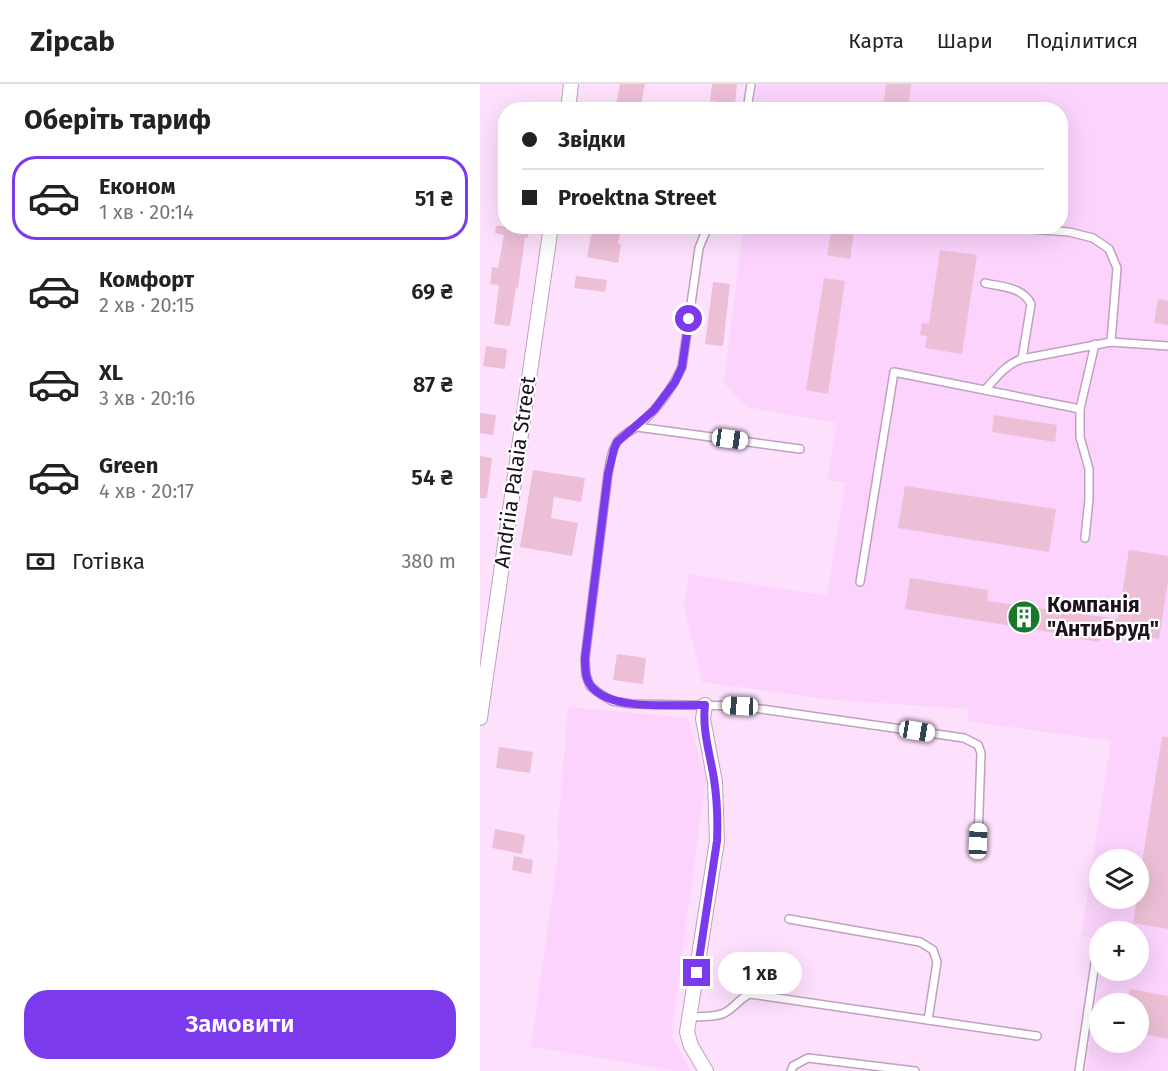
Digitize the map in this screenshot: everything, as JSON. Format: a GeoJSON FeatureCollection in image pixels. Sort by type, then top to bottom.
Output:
{"type":"FeatureCollection","features":[{"type":"Feature","properties":{"kind":"street"},"geometry":{"type":"LineString","coordinates":[[569,102],[572,84]]}},
{"type":"Feature","properties":{"kind":"street","name":"Andriia Palaia Street"},"geometry":{"type":"LineString","coordinates":[[480,718],[549,234]]}},
{"type":"Feature","properties":{"kind":"street"},"geometry":{"type":"LineString","coordinates":[[705,705],[703,719],[716,791],[717,841],[688,1040],[706,1071]]}},
{"type":"Feature","properties":{"kind":"lane"},"geometry":{"type":"LineString","coordinates":[[748,102],[751,84]]}},
{"type":"Feature","properties":{"kind":"lane"},"geometry":{"type":"LineString","coordinates":[[1068,232],[1093,238],[1109,249],[1117,268],[1111,342]]}},
{"type":"Feature","properties":{"kind":"lane"},"geometry":{"type":"LineString","coordinates":[[705,234],[699,248],[682,367],[675,382],[654,410],[637,427],[623,436],[614,449],[608,474],[587,632],[585,658],[586,675],[590,686],[612,701],[632,704],[752,708],[964,738],[978,745],[981,753],[978,841]]}},
{"type":"Feature","properties":{"kind":"lane"},"geometry":{"type":"LineString","coordinates":[[985,283],[1020,291],[1027,296],[1031,304],[1022,359]]}},
{"type":"Feature","properties":{"kind":"lane"},"geometry":{"type":"LineString","coordinates":[[985,390],[1007,366],[1022,359],[1111,342],[1168,346]]}},
{"type":"Feature","properties":{"kind":"lane"},"geometry":{"type":"LineString","coordinates":[[1085,538],[1089,469],[1080,437],[1080,409],[1095,344]]}},
{"type":"Feature","properties":{"kind":"lane"},"geometry":{"type":"LineString","coordinates":[[860,582],[894,372],[1080,409]]}},
{"type":"Feature","properties":{"kind":"lane"},"geometry":{"type":"LineString","coordinates":[[637,427],[800,449]]}},
{"type":"Feature","properties":{"kind":"lane"},"geometry":{"type":"LineString","coordinates":[[789,919],[920,942],[933,950],[938,962],[928,1020]]}},
{"type":"Feature","properties":{"kind":"lane"},"geometry":{"type":"LineString","coordinates":[[1079,1071],[1092,981]]}},
{"type":"Feature","properties":{"kind":"lane"},"geometry":{"type":"LineString","coordinates":[[690,1017],[721,1014],[742,997],[750,994],[1037,1036]]}},
{"type":"Feature","properties":{"kind":"lane"},"geometry":{"type":"LineString","coordinates":[[791,1071],[793,1066],[808,1058],[915,1071]]}},
{"type":"Feature","properties":{"kind":"shaded area"},"geometry":{"type":"Polygon","coordinates":[[[757,84],[1168,84],[1168,1071],[1086,1071],[1089,1050],[1089,1053],[1149,1053],[1149,993],[1097,993],[1099,981],[1149,981],[1149,921],[1089,921],[1089,937],[1081,936],[1089,884],[1089,909],[1149,909],[1149,849],[1094,849],[1111,741],[967,721],[969,709],[834,700],[702,682],[684,606],[689,574],[827,596],[845,483],[827,480],[837,423],[747,407],[724,383],[742,234],[1068,234],[1068,102],[755,102],[757,84]]]}},
{"type":"Feature","properties":{"kind":"shaded area"},"geometry":{"type":"Polygon","coordinates":[[[568,707],[688,718],[706,779],[671,1035],[690,1071],[677,1071],[531,1047],[560,841],[557,840],[568,707]]]}},
{"type":"Feature","properties":{"kind":"building"},"geometry":{"type":"Polygon","coordinates":[[[620,84],[645,84],[642,102],[617,102],[620,84]]]}},
{"type":"Feature","properties":{"kind":"building"},"geometry":{"type":"Polygon","coordinates":[[[712,84],[737,84],[735,102],[710,101],[712,84]]]}},
{"type":"Feature","properties":{"kind":"building"},"geometry":{"type":"Polygon","coordinates":[[[886,84],[911,84],[909,102],[884,102],[886,84]]]}},
{"type":"Feature","properties":{"kind":"building"},"geometry":{"type":"Polygon","coordinates":[[[500,234],[528,234],[528,238],[525,237],[510,326],[494,324],[499,285],[490,284],[492,267],[498,268],[504,235],[500,234]]]}},
{"type":"Feature","properties":{"kind":"building"},"geometry":{"type":"Polygon","coordinates":[[[591,234],[620,234],[618,263],[587,257],[591,234]]]}},
{"type":"Feature","properties":{"kind":"building"},"geometry":{"type":"Polygon","coordinates":[[[831,234],[854,234],[850,259],[827,255],[831,234]]]}},
{"type":"Feature","properties":{"kind":"building"},"geometry":{"type":"Polygon","coordinates":[[[940,250],[977,255],[962,354],[925,348],[927,336],[920,335],[922,323],[929,324],[940,250]]]}},
{"type":"Feature","properties":{"kind":"building"},"geometry":{"type":"Polygon","coordinates":[[[576,276],[607,280],[605,292],[574,288],[576,276]]]}},
{"type":"Feature","properties":{"kind":"building"},"geometry":{"type":"Polygon","coordinates":[[[824,278],[845,281],[828,394],[806,390],[824,278]]]}},
{"type":"Feature","properties":{"kind":"building"},"geometry":{"type":"Polygon","coordinates":[[[713,282],[730,284],[723,346],[705,344],[713,282]]]}},
{"type":"Feature","properties":{"kind":"building"},"geometry":{"type":"Polygon","coordinates":[[[1158,299],[1168,301],[1168,325],[1154,323],[1158,299]]]}},
{"type":"Feature","properties":{"kind":"building"},"geometry":{"type":"Polygon","coordinates":[[[486,346],[507,349],[505,369],[483,366],[486,346]]]}},
{"type":"Feature","properties":{"kind":"building"},"geometry":{"type":"Polygon","coordinates":[[[480,413],[496,415],[493,435],[480,433],[480,413]]]}},
{"type":"Feature","properties":{"kind":"building"},"geometry":{"type":"Polygon","coordinates":[[[994,415],[1057,425],[1055,442],[992,432],[994,415]]]}},
{"type":"Feature","properties":{"kind":"building"},"geometry":{"type":"Polygon","coordinates":[[[480,456],[492,458],[487,498],[480,498],[480,456]]]}},
{"type":"Feature","properties":{"kind":"building"},"geometry":{"type":"Polygon","coordinates":[[[533,470],[585,478],[581,502],[554,497],[551,518],[578,523],[572,556],[520,547],[533,470]]]}},
{"type":"Feature","properties":{"kind":"building"},"geometry":{"type":"Polygon","coordinates":[[[905,486],[1056,509],[1049,552],[898,528],[905,486]]]}},
{"type":"Feature","properties":{"kind":"building"},"geometry":{"type":"Polygon","coordinates":[[[1129,550],[1168,556],[1168,581],[1159,639],[1101,630],[1099,642],[905,609],[910,578],[988,590],[987,601],[1118,619],[1129,550]]]}},
{"type":"Feature","properties":{"kind":"building"},"geometry":{"type":"Polygon","coordinates":[[[617,654],[646,658],[643,684],[613,680],[617,654]]]}},
{"type":"Feature","properties":{"kind":"building"},"geometry":{"type":"Polygon","coordinates":[[[1162,737],[1168,737],[1168,929],[1149,926],[1149,921],[1133,921],[1135,909],[1149,909],[1149,849],[1144,849],[1162,737]]]}},
{"type":"Feature","properties":{"kind":"building"},"geometry":{"type":"Polygon","coordinates":[[[499,747],[533,752],[530,773],[496,768],[499,747]]]}},
{"type":"Feature","properties":{"kind":"building"},"geometry":{"type":"Polygon","coordinates":[[[495,829],[525,835],[522,854],[492,848],[495,829]]]}},
{"type":"Feature","properties":{"kind":"building"},"geometry":{"type":"Polygon","coordinates":[[[514,856],[533,860],[531,874],[512,870],[514,856]]]}},
{"type":"Feature","properties":{"kind":"building"},"geometry":{"type":"Polygon","coordinates":[[[1130,989],[1168,996],[1168,1039],[1149,1035],[1149,993],[1129,993],[1130,989]]]}},
{"type":"Feature","properties":{"kind":"place","name":"Компанія \"АнтиБруд\""},"geometry":{"type":"Point","coordinates":[1024,617]}},
{"type":"Feature","properties":{"kind":"route"},"geometry":{"type":"LineString","coordinates":[[689,319],[682,367],[675,382],[654,410],[637,427],[623,436],[614,449],[608,474],[585,658],[586,675],[590,686],[612,701],[632,704],[705,705],[703,719],[715,782],[718,820],[717,841],[697,973]]}}]}
